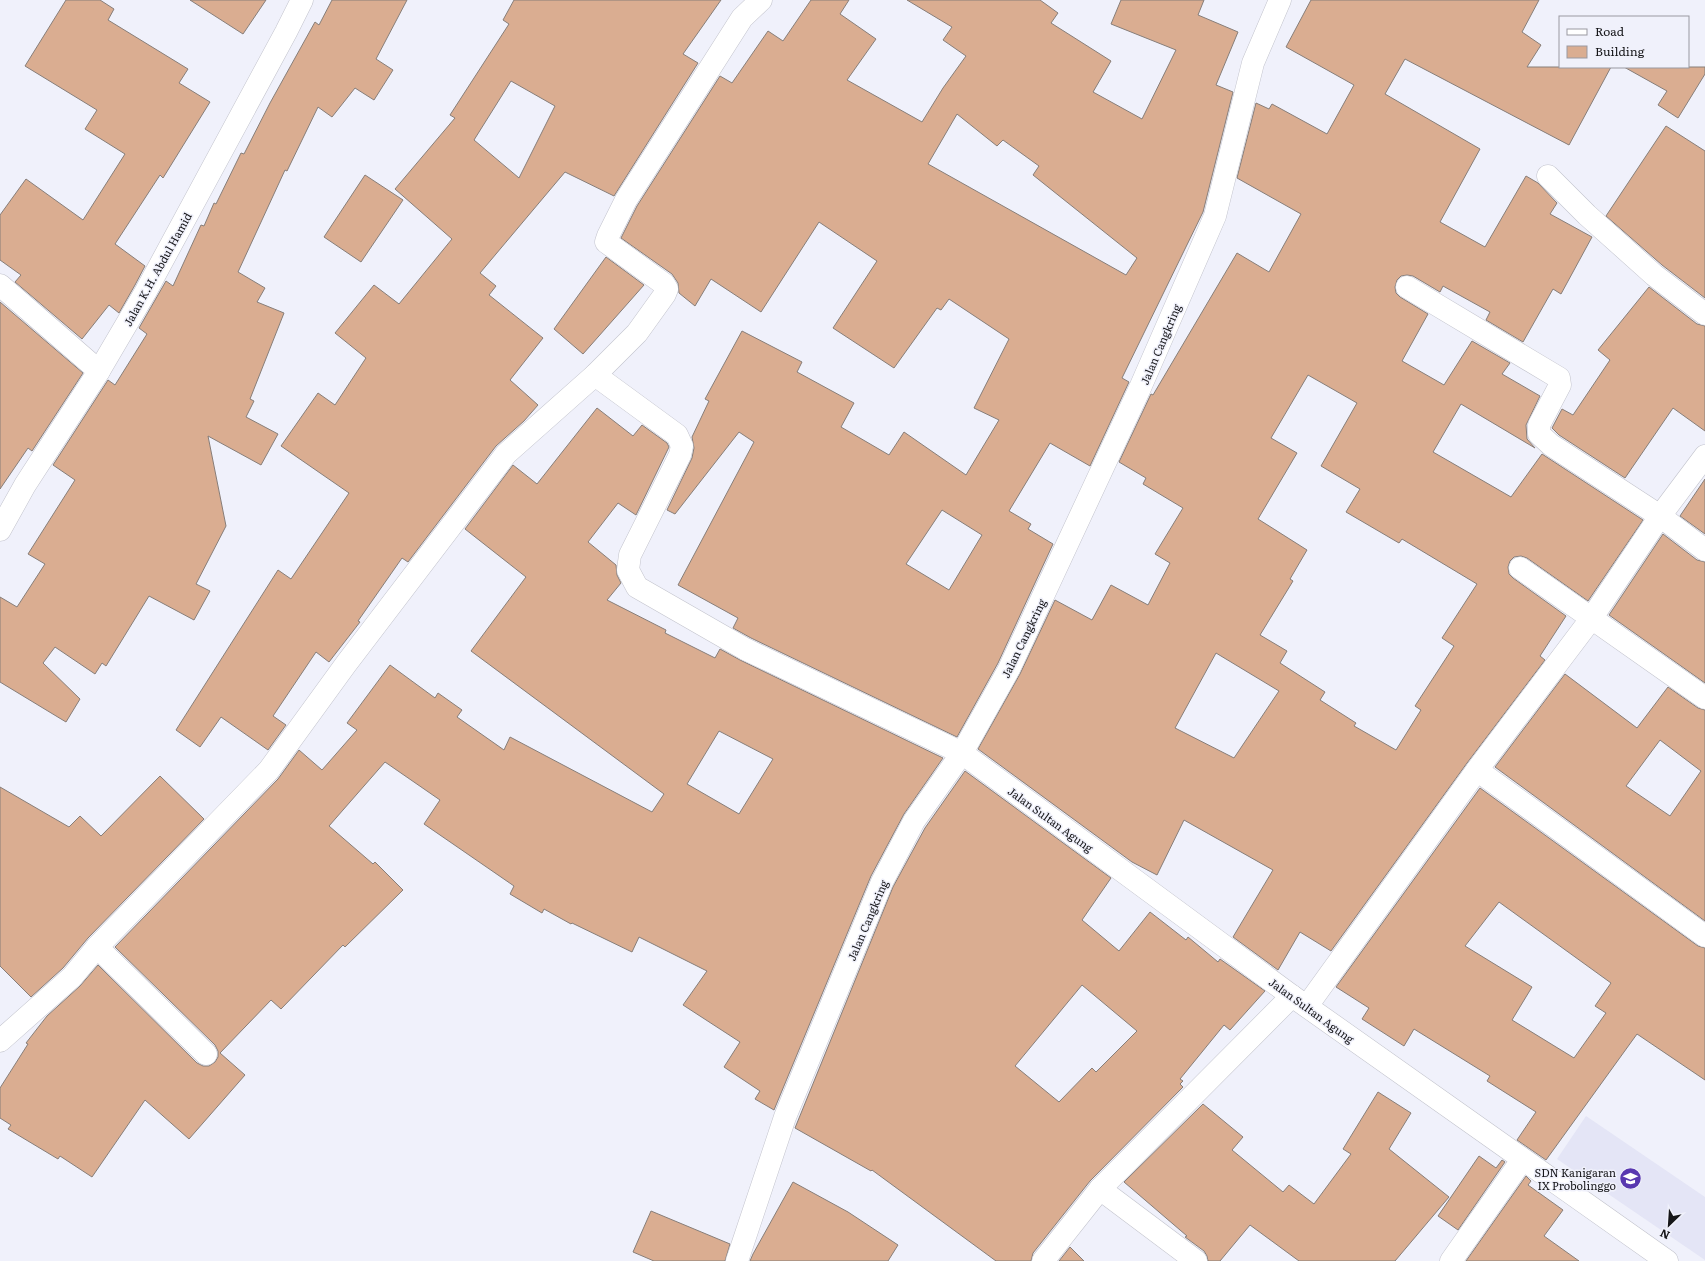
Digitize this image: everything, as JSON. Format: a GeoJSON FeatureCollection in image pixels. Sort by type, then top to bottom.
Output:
{"type":"FeatureCollection","features":[{"type":"Feature","properties":{"kind":"street","name":"Jalan K.H. Abdul Hamid"},"geometry":{"type":"LineString","coordinates":[[0,530],[25,485],[99,371],[154,277],[302,0]]}},
{"type":"Feature","properties":{"kind":"street"},"geometry":{"type":"LineString","coordinates":[[0,1041],[72,977],[97,947],[269,770],[351,658],[506,454],[595,375],[637,333],[667,289],[664,284],[606,242],[608,236],[626,200],[733,31],[742,18],[761,0]]}},
{"type":"Feature","properties":{"kind":"street","name":"Jalan Cangkring"},"geometry":{"type":"LineString","coordinates":[[737,1261],[785,1116],[882,882],[914,821],[962,753],[1010,669],[1140,388],[1215,216],[1254,63],[1280,0]]}},
{"type":"Feature","properties":{"kind":"street"},"geometry":{"type":"LineString","coordinates":[[1548,176],[1587,215],[1654,275],[1705,314]]}},
{"type":"Feature","properties":{"kind":"street"},"geometry":{"type":"LineString","coordinates":[[0,285],[99,371]]}},
{"type":"Feature","properties":{"kind":"street"},"geometry":{"type":"LineString","coordinates":[[1407,287],[1559,378],[1560,385],[1539,425],[1539,434],[1551,445],[1660,516],[1705,550]]}},
{"type":"Feature","properties":{"kind":"street","name":"Jalan Sultan Agung"},"geometry":{"type":"LineString","coordinates":[[595,375],[676,435],[682,446],[680,456],[630,555],[628,570],[637,587],[745,649],[962,753],[1300,1001],[1522,1160],[1667,1261]]}},
{"type":"Feature","properties":{"kind":"street"},"geometry":{"type":"LineString","coordinates":[[1043,1261],[1100,1189],[1300,1001],[1591,619],[1660,516],[1705,456]]}},
{"type":"Feature","properties":{"kind":"street"},"geometry":{"type":"LineString","coordinates":[[1520,568],[1705,698]]}},
{"type":"Feature","properties":{"kind":"street"},"geometry":{"type":"LineString","coordinates":[[1477,770],[1705,936]]}},
{"type":"Feature","properties":{"kind":"street"},"geometry":{"type":"LineString","coordinates":[[97,947],[206,1054]]}},
{"type":"Feature","properties":{"kind":"street"},"geometry":{"type":"LineString","coordinates":[[1451,1261],[1522,1160]]}},
{"type":"Feature","properties":{"kind":"street"},"geometry":{"type":"LineString","coordinates":[[1100,1189],[1196,1261]]}},
{"type":"Feature","properties":{"kind":"shaded area","name":"SDN Kanigaran IX Probolinggo"},"geometry":{"type":"Polygon","coordinates":[[[1586,1116],[1705,1197],[1705,1260],[1557,1159],[1586,1116]]]}},
{"type":"Feature","properties":{"kind":"building"},"geometry":{"type":"Polygon","coordinates":[[[66,0],[100,0],[114,9],[108,20],[188,69],[179,83],[210,102],[163,178],[160,175],[115,244],[145,266],[135,285],[119,313],[109,305],[82,339],[15,282],[21,275],[0,260],[0,215],[26,179],[83,220],[125,154],[85,129],[97,110],[25,66],[66,0]]]}},
{"type":"Feature","properties":{"kind":"building"},"geometry":{"type":"Polygon","coordinates":[[[190,0],[266,0],[243,34],[190,0]]]}},
{"type":"Feature","properties":{"kind":"building"},"geometry":{"type":"Polygon","coordinates":[[[332,0],[407,0],[376,59],[393,70],[374,100],[355,88],[332,117],[318,107],[287,171],[285,170],[238,272],[265,288],[257,302],[284,313],[250,399],[254,401],[246,417],[278,434],[261,465],[208,436],[226,526],[196,584],[210,591],[194,620],[149,596],[106,666],[102,663],[95,674],[55,647],[43,663],[80,699],[66,722],[0,682],[0,597],[17,607],[45,564],[28,554],[75,480],[53,465],[108,380],[115,385],[147,334],[139,328],[166,281],[173,286],[201,225],[204,226],[214,203],[216,204],[241,153],[244,154],[270,103],[315,22],[319,25],[332,0]]]}},
{"type":"Feature","properties":{"kind":"building"},"geometry":{"type":"Polygon","coordinates":[[[514,0],[721,0],[683,54],[698,63],[614,196],[565,172],[480,273],[496,286],[489,295],[543,338],[510,380],[538,405],[524,421],[496,446],[408,562],[402,558],[358,621],[360,622],[329,662],[316,652],[273,716],[286,725],[268,750],[221,717],[200,747],[176,730],[278,570],[291,579],[349,493],[281,446],[318,393],[335,405],[366,358],[335,333],[374,285],[399,304],[452,239],[395,189],[455,118],[450,115],[509,24],[503,20],[514,0]],[[511,81],[474,140],[519,178],[555,106],[511,81]]]}},
{"type":"Feature","properties":{"kind":"building"},"geometry":{"type":"Polygon","coordinates":[[[811,0],[849,0],[840,14],[876,39],[847,80],[922,122],[943,88],[966,56],[943,40],[952,27],[907,0],[1040,0],[1058,13],[1051,23],[1111,61],[1093,92],[1142,119],[1176,50],[1111,24],[1121,0],[1204,0],[1198,15],[1238,32],[1216,85],[1233,92],[1203,212],[1122,378],[1129,382],[1090,466],[1050,443],[1009,511],[1031,524],[1028,529],[1053,544],[998,663],[957,737],[751,638],[733,628],[738,618],[678,585],[754,442],[739,432],[675,514],[667,510],[692,458],[694,448],[692,437],[709,401],[705,399],[742,331],[802,362],[797,372],[854,403],[841,427],[889,455],[904,432],[966,475],[999,420],[974,408],[1009,339],[949,299],[941,310],[937,308],[894,368],[833,328],[877,261],[819,222],[761,312],[711,279],[695,306],[679,293],[678,283],[672,274],[621,238],[637,206],[720,76],[732,83],[768,31],[783,41],[811,0]],[[957,114],[928,164],[1126,275],[1137,258],[1033,175],[1039,166],[1003,140],[997,146],[957,114]],[[942,510],[906,564],[949,590],[982,535],[942,510]]]}},
{"type":"Feature","properties":{"kind":"building"},"geometry":{"type":"Polygon","coordinates":[[[1311,0],[1539,0],[1522,32],[1541,45],[1527,67],[1610,68],[1569,145],[1405,59],[1385,94],[1480,149],[1440,222],[1485,247],[1526,176],[1538,183],[1557,203],[1550,214],[1592,237],[1561,294],[1553,289],[1523,342],[1486,320],[1490,312],[1443,286],[1440,292],[1413,276],[1407,275],[1401,276],[1397,280],[1395,287],[1396,293],[1400,297],[1428,314],[1402,361],[1444,385],[1472,341],[1510,363],[1502,374],[1540,396],[1526,425],[1527,439],[1535,448],[1461,404],[1433,452],[1511,497],[1542,454],[1643,520],[1588,601],[1527,558],[1521,556],[1514,557],[1510,561],[1508,567],[1509,574],[1513,578],[1566,616],[1540,656],[1545,660],[1467,763],[1331,951],[1300,932],[1278,970],[1233,937],[1273,870],[1184,820],[1157,875],[1132,862],[978,749],[1020,674],[1055,600],[1092,620],[1111,585],[1148,605],[1170,563],[1155,554],[1183,508],[1143,484],[1146,478],[1119,462],[1151,394],[1153,395],[1237,253],[1269,272],[1301,214],[1237,178],[1256,103],[1269,109],[1272,104],[1327,134],[1354,85],[1286,47],[1311,0]],[[1308,375],[1271,438],[1297,453],[1258,519],[1307,550],[1290,579],[1293,581],[1260,635],[1287,651],[1280,663],[1325,692],[1320,700],[1356,723],[1354,726],[1396,750],[1421,710],[1415,706],[1454,646],[1442,638],[1477,584],[1402,539],[1399,543],[1346,512],[1360,489],[1321,466],[1357,403],[1308,375]],[[1216,653],[1175,728],[1234,758],[1279,691],[1216,653]]]}},
{"type":"Feature","properties":{"kind":"building"},"geometry":{"type":"Polygon","coordinates":[[[1705,67],[1705,74],[1678,118],[1658,105],[1667,91],[1626,68],[1705,67]]]}},
{"type":"Feature","properties":{"kind":"building"},"geometry":{"type":"Polygon","coordinates":[[[1666,126],[1705,151],[1705,298],[1662,265],[1606,216],[1666,126]]]}},
{"type":"Feature","properties":{"kind":"building"},"geometry":{"type":"Polygon","coordinates":[[[365,175],[403,200],[361,262],[324,237],[365,175]]]}},
{"type":"Feature","properties":{"kind":"building"},"geometry":{"type":"Polygon","coordinates":[[[606,257],[644,285],[583,354],[554,329],[606,257]]]}},
{"type":"Feature","properties":{"kind":"building"},"geometry":{"type":"Polygon","coordinates":[[[1649,287],[1697,324],[1705,326],[1705,431],[1673,408],[1625,478],[1559,435],[1552,428],[1562,409],[1573,415],[1610,360],[1598,350],[1649,287]]]}},
{"type":"Feature","properties":{"kind":"building"},"geometry":{"type":"Polygon","coordinates":[[[0,302],[83,373],[32,451],[28,448],[0,489],[0,302]]]}},
{"type":"Feature","properties":{"kind":"building"},"geometry":{"type":"Polygon","coordinates":[[[597,408],[633,436],[642,425],[667,443],[669,447],[636,515],[618,503],[588,542],[616,565],[617,575],[621,583],[607,600],[666,630],[665,633],[715,658],[720,649],[943,758],[904,814],[871,876],[774,1110],[755,1099],[760,1091],[724,1067],[740,1042],[683,1005],[707,971],[639,937],[632,952],[572,923],[571,924],[544,909],[542,913],[510,894],[514,886],[424,824],[440,800],[385,762],[329,826],[373,864],[375,862],[403,890],[345,947],[343,945],[281,1009],[271,1000],[220,1053],[245,1075],[189,1139],[145,1100],[92,1177],[60,1156],[58,1159],[8,1129],[11,1125],[0,1118],[0,1088],[28,1044],[26,1043],[47,1016],[80,986],[98,965],[197,1063],[203,1066],[209,1066],[215,1062],[218,1057],[218,1051],[215,1045],[115,947],[278,779],[299,750],[322,770],[357,730],[347,723],[390,665],[435,698],[438,693],[462,710],[457,717],[504,750],[510,737],[652,812],[664,794],[471,651],[526,577],[465,529],[513,465],[537,484],[597,408]],[[719,731],[687,784],[739,814],[773,759],[719,731]]]}},
{"type":"Feature","properties":{"kind":"building"},"geometry":{"type":"Polygon","coordinates":[[[1705,479],[1705,534],[1680,516],[1705,479]]]}},
{"type":"Feature","properties":{"kind":"building"},"geometry":{"type":"Polygon","coordinates":[[[1663,534],[1697,560],[1705,562],[1705,683],[1609,615],[1663,534]]]}},
{"type":"Feature","properties":{"kind":"building"},"geometry":{"type":"Polygon","coordinates":[[[1565,674],[1637,728],[1668,687],[1698,708],[1705,710],[1705,921],[1495,767],[1565,674]],[[1660,740],[1626,786],[1670,816],[1701,771],[1660,740]]]}},
{"type":"Feature","properties":{"kind":"building"},"geometry":{"type":"Polygon","coordinates":[[[965,771],[1111,878],[1082,920],[1119,951],[1150,912],[1186,940],[1188,937],[1218,962],[1220,959],[1265,991],[1230,1030],[1224,1025],[1180,1079],[1183,1081],[1180,1084],[1183,1087],[1090,1181],[1033,1253],[1031,1261],[996,1261],[872,1170],[871,1171],[795,1128],[893,887],[925,828],[965,771]],[[1082,985],[1015,1066],[1059,1102],[1092,1068],[1096,1072],[1137,1031],[1082,985]]]}},
{"type":"Feature","properties":{"kind":"building"},"geometry":{"type":"Polygon","coordinates":[[[160,776],[204,819],[88,938],[63,968],[31,997],[0,966],[0,787],[69,827],[80,816],[101,836],[160,776]]]}},
{"type":"Feature","properties":{"kind":"building"},"geometry":{"type":"Polygon","coordinates":[[[1480,788],[1698,946],[1705,948],[1705,1080],[1637,1034],[1546,1160],[1517,1140],[1536,1112],[1487,1081],[1490,1076],[1414,1029],[1404,1046],[1362,1019],[1369,1008],[1336,987],[1480,788]],[[1499,902],[1465,946],[1532,987],[1512,1020],[1574,1058],[1606,1013],[1595,1006],[1611,983],[1499,902]]]}},
{"type":"Feature","properties":{"kind":"building"},"geometry":{"type":"Polygon","coordinates":[[[1378,1092],[1411,1113],[1389,1149],[1449,1197],[1395,1261],[1299,1261],[1250,1225],[1220,1261],[1208,1261],[1204,1251],[1185,1237],[1187,1236],[1124,1182],[1203,1104],[1243,1137],[1232,1150],[1283,1192],[1289,1185],[1314,1204],[1351,1154],[1343,1149],[1378,1092]]]}},
{"type":"Feature","properties":{"kind":"building"},"geometry":{"type":"Polygon","coordinates":[[[1479,1156],[1496,1168],[1502,1160],[1505,1162],[1458,1230],[1438,1216],[1479,1156]]]}},
{"type":"Feature","properties":{"kind":"building"},"geometry":{"type":"Polygon","coordinates":[[[1526,1176],[1531,1181],[1528,1185],[1563,1210],[1544,1236],[1579,1261],[1466,1261],[1526,1176]]]}},
{"type":"Feature","properties":{"kind":"building"},"geometry":{"type":"Polygon","coordinates":[[[793,1182],[848,1212],[898,1245],[888,1261],[750,1261],[793,1182]]]}},
{"type":"Feature","properties":{"kind":"building"},"geometry":{"type":"Polygon","coordinates":[[[651,1211],[730,1244],[725,1261],[654,1261],[633,1252],[651,1211]]]}},
{"type":"Feature","properties":{"kind":"building"},"geometry":{"type":"Polygon","coordinates":[[[1070,1247],[1084,1261],[1059,1261],[1070,1247]]]}},
{"type":"Feature","properties":{"kind":"place","name":"SDN Kanigaran IX Probolinggo"},"geometry":{"type":"Point","coordinates":[1631,1178]}}]}
